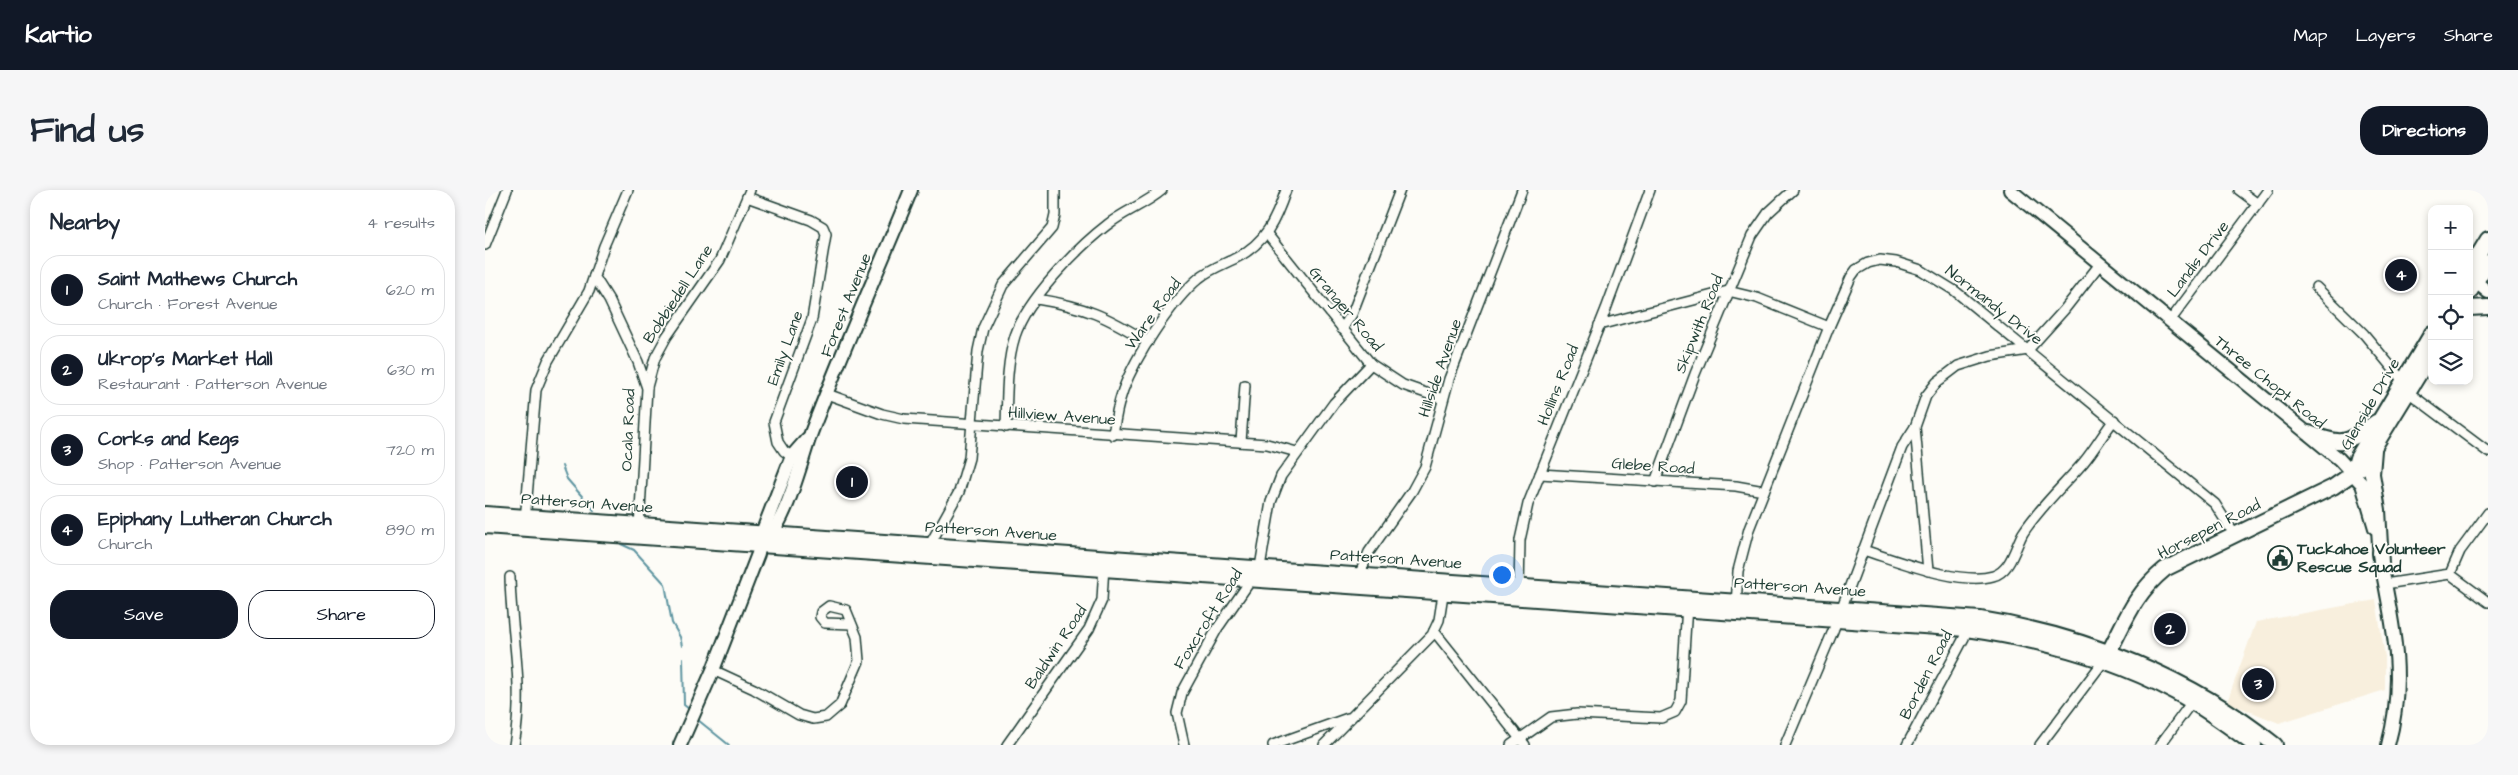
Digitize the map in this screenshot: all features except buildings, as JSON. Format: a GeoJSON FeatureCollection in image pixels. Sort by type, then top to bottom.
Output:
{"type":"FeatureCollection","features":[{"type":"Feature","properties":{"kind":"main road","name":"Forest Avenue"},"geometry":{"type":"LineString","coordinates":[[680,745],[713,670],[797,460],[811,433],[911,190]]}},
{"type":"Feature","properties":{"kind":"main road","name":"Three Chopt Road"},"geometry":{"type":"LineString","coordinates":[[2010,190],[2353,472],[2367,495],[2385,584],[2398,666],[2394,745]]}},
{"type":"Feature","properties":{"kind":"main road"},"geometry":{"type":"LineString","coordinates":[[2488,239],[2477,273],[2488,292]]}},
{"type":"Feature","properties":{"kind":"main road"},"geometry":{"type":"LineString","coordinates":[[2473,308],[2488,307]]}},
{"type":"Feature","properties":{"kind":"main road","name":"Glenside Drive"},"geometry":{"type":"LineString","coordinates":[[2353,472],[2362,467],[2375,447],[2428,340]]}},
{"type":"Feature","properties":{"kind":"main road","name":"Glenside Drive"},"geometry":{"type":"LineString","coordinates":[[2353,472],[2357,458],[2381,418],[2428,358]]}},
{"type":"Feature","properties":{"kind":"main road"},"geometry":{"type":"LineString","coordinates":[[2309,434],[2330,441],[2343,442],[2350,440],[2381,418]]}},
{"type":"Feature","properties":{"kind":"main road"},"geometry":{"type":"LineString","coordinates":[[2375,447],[2372,474],[2378,510],[2381,563]]}},
{"type":"Feature","properties":{"kind":"main road","name":"Horsepen Road"},"geometry":{"type":"LineString","coordinates":[[2106,657],[2133,602],[2149,582],[2176,562],[2333,487],[2353,472]]}},
{"type":"Feature","properties":{"kind":"main road","name":"Patterson Avenue"},"geometry":{"type":"LineString","coordinates":[[485,514],[525,522],[766,537],[927,550],[1105,562],[1260,567],[1358,580]]}},
{"type":"Feature","properties":{"kind":"main road","name":"Patterson Avenue"},"geometry":{"type":"LineString","coordinates":[[485,526],[525,522]]}},
{"type":"Feature","properties":{"kind":"main road","name":"Patterson Avenue"},"geometry":{"type":"LineString","coordinates":[[1105,562],[1251,578],[1358,580],[1839,613],[2041,631],[2106,657],[2143,666],[2195,697],[2242,720],[2275,745]]}},
{"type":"Feature","properties":{"kind":"main road","name":"Patterson Avenue"},"geometry":{"type":"LineString","coordinates":[[2195,697],[2254,745]]}},
{"type":"Feature","properties":{"kind":"main road","name":"Three Chopt Road"},"geometry":{"type":"LineString","coordinates":[[2388,745],[2394,726]]}},
{"type":"Feature","properties":{"kind":"street"},"geometry":{"type":"LineString","coordinates":[[485,244],[507,190]]}},
{"type":"Feature","properties":{"kind":"street"},"geometry":{"type":"LineString","coordinates":[[525,522],[536,390],[548,361],[583,304],[628,190]]}},
{"type":"Feature","properties":{"kind":"street"},"geometry":{"type":"LineString","coordinates":[[927,550],[959,492],[969,458],[978,350],[983,328],[1003,286],[1052,228],[1055,215],[1055,190]]}},
{"type":"Feature","properties":{"kind":"street"},"geometry":{"type":"LineString","coordinates":[[1006,427],[1013,344],[1022,318],[1069,260],[1106,225],[1162,190]]}},
{"type":"Feature","properties":{"kind":"street","name":"Ware Road"},"geometry":{"type":"LineString","coordinates":[[1113,434],[1122,392],[1148,342],[1191,286],[1210,271],[1252,249],[1267,234],[1286,190]]}},
{"type":"Feature","properties":{"kind":"street"},"geometry":{"type":"LineString","coordinates":[[1342,329],[1352,314],[1400,190]]}},
{"type":"Feature","properties":{"kind":"street","name":"Hillside Avenue"},"geometry":{"type":"LineString","coordinates":[[1358,580],[1369,552],[1418,481],[1431,451],[1443,399],[1521,190]]}},
{"type":"Feature","properties":{"kind":"street","name":"Hollins Road"},"geometry":{"type":"LineString","coordinates":[[1519,591],[1523,518],[1650,190]]}},
{"type":"Feature","properties":{"kind":"street","name":"Skipwith Road"},"geometry":{"type":"LineString","coordinates":[[1655,482],[1728,291],[1752,236],[1768,213],[1793,190]]}},
{"type":"Feature","properties":{"kind":"street"},"geometry":{"type":"LineString","coordinates":[[2239,190],[2258,204]]}},
{"type":"Feature","properties":{"kind":"street","name":"Landis Drive"},"geometry":{"type":"LineString","coordinates":[[2170,321],[2268,190]]}},
{"type":"Feature","properties":{"kind":"street","name":"Emily Lane"},"geometry":{"type":"LineString","coordinates":[[749,194],[811,220],[823,227],[827,238],[812,319],[774,422],[778,442],[784,451],[797,460]]}},
{"type":"Feature","properties":{"kind":"street","name":"Bobbiedell Lane"},"geometry":{"type":"LineString","coordinates":[[647,388],[655,358],[667,336],[720,260],[749,194]]}},
{"type":"Feature","properties":{"kind":"street","name":"Granger Road"},"geometry":{"type":"LineString","coordinates":[[1267,234],[1371,364],[1403,385],[1443,399]]}},
{"type":"Feature","properties":{"kind":"street","name":"Normandy Drive"},"geometry":{"type":"LineString","coordinates":[[1736,606],[1741,553],[1829,327],[1856,270],[1869,263],[1885,260],[1909,265],[1938,279],[2028,350],[2215,504],[2234,534]]}},
{"type":"Feature","properties":{"kind":"street"},"geometry":{"type":"LineString","coordinates":[[1785,745],[1839,613],[1902,448],[1915,427],[1926,396],[1937,382],[1952,369],[1966,362],[2028,350],[2064,310],[2100,264]]}},
{"type":"Feature","properties":{"kind":"street","name":"Ocala Road"},"geometry":{"type":"LineString","coordinates":[[594,276],[609,300],[639,362],[647,388],[639,530]]}},
{"type":"Feature","properties":{"kind":"street"},"geometry":{"type":"LineString","coordinates":[[2315,287],[2364,334],[2405,387],[2488,452]]}},
{"type":"Feature","properties":{"kind":"street"},"geometry":{"type":"LineString","coordinates":[[1599,325],[1728,291],[1757,298],[1829,327]]}},
{"type":"Feature","properties":{"kind":"street"},"geometry":{"type":"LineString","coordinates":[[1037,299],[1078,306],[1100,314],[1148,342]]}},
{"type":"Feature","properties":{"kind":"street","name":"Foxcroft Road"},"geometry":{"type":"LineString","coordinates":[[1184,745],[1177,713],[1182,693],[1217,628],[1260,567],[1271,502],[1281,476],[1334,403],[1371,364]]}},
{"type":"Feature","properties":{"kind":"street"},"geometry":{"type":"LineString","coordinates":[[1241,442],[1245,386]]}},
{"type":"Feature","properties":{"kind":"street","name":"Hillview Avenue"},"geometry":{"type":"LineString","coordinates":[[827,394],[890,416],[1006,427],[1267,444],[1297,452]]}},
{"type":"Feature","properties":{"kind":"street"},"geometry":{"type":"LineString","coordinates":[[1863,550],[1928,570],[1967,578],[1994,576],[2009,562],[2026,529],[2084,461],[2114,420]]}},
{"type":"Feature","properties":{"kind":"street"},"geometry":{"type":"LineString","coordinates":[[1915,427],[1928,570]]}},
{"type":"Feature","properties":{"kind":"street","name":"Glebe Road"},"geometry":{"type":"LineString","coordinates":[[1540,474],[1735,486],[1764,491]]}},
{"type":"Feature","properties":{"kind":"street"},"geometry":{"type":"LineString","coordinates":[[2450,574],[2460,551],[2488,513]]}},
{"type":"Feature","properties":{"kind":"street","name":"Baldwin Road"},"geometry":{"type":"LineString","coordinates":[[1007,745],[1089,629],[1102,600],[1105,562]]}},
{"type":"Feature","properties":{"kind":"street"},"geometry":{"type":"LineString","coordinates":[[2385,584],[2450,574],[2488,602]]}},
{"type":"Feature","properties":{"kind":"street"},"geometry":{"type":"LineString","coordinates":[[510,577],[520,695],[519,722],[514,745]]}},
{"type":"Feature","properties":{"kind":"street"},"geometry":{"type":"LineString","coordinates":[[1324,745],[1349,718],[1376,694],[1434,631],[1439,620],[1444,586]]}},
{"type":"Feature","properties":{"kind":"street"},"geometry":{"type":"LineString","coordinates":[[1511,745],[1522,742],[1544,721],[1563,715],[1661,718],[1675,712],[1681,701],[1687,603]]}},
{"type":"Feature","properties":{"kind":"street","name":"Borden Road"},"geometry":{"type":"LineString","coordinates":[[1907,745],[1957,650],[1968,623]]}},
{"type":"Feature","properties":{"kind":"street"},"geometry":{"type":"LineString","coordinates":[[713,670],[754,688],[803,717],[813,719],[826,717],[840,705],[856,671],[859,645],[851,624]]}},
{"type":"Feature","properties":{"kind":"street"},"geometry":{"type":"LineString","coordinates":[[1434,631],[1522,742]]}},
{"type":"Feature","properties":{"kind":"street","name":"Horsepen Road"},"geometry":{"type":"LineString","coordinates":[[2041,745],[2106,657]]}},
{"type":"Feature","properties":{"kind":"street"},"geometry":{"type":"LineString","coordinates":[[2161,745],[2195,697]]}},
{"type":"Feature","properties":{"kind":"street"},"geometry":{"type":"LineString","coordinates":[[1273,745],[1349,718]]}},
{"type":"Feature","properties":{"kind":"shaded area"},"geometry":{"type":"Polygon","coordinates":[[[2376,600],[2385,657],[2385,690],[2279,723],[2227,702],[2256,622],[2376,600]]]}},
{"type":"Feature","properties":{"kind":"waterway"},"geometry":{"type":"LineString","coordinates":[[562,466],[567,479],[594,510]]}},
{"type":"Feature","properties":{"kind":"waterway"},"geometry":{"type":"LineString","coordinates":[[621,544],[634,550],[665,584],[672,623],[680,637],[682,646]]}},
{"type":"Feature","properties":{"kind":"waterway"},"geometry":{"type":"LineString","coordinates":[[683,658],[684,705],[689,709]]}},
{"type":"Feature","properties":{"kind":"waterway"},"geometry":{"type":"LineString","coordinates":[[698,720],[729,745]]}},
{"type":"Feature","properties":{"kind":"place","name":"Epiphany Lutheran Church"},"geometry":{"type":"Point","coordinates":[2401,275]}},
{"type":"Feature","properties":{"kind":"place","name":"Saint Mathews Church"},"geometry":{"type":"Point","coordinates":[852,482]}},
{"type":"Feature","properties":{"kind":"place","name":"Tuckahoe Volunteer Rescue Squad"},"geometry":{"type":"Point","coordinates":[2280,558]}},
{"type":"Feature","properties":{"kind":"place","name":"Ukrop's Market Hall"},"geometry":{"type":"Point","coordinates":[2170,629]}},
{"type":"Feature","properties":{"kind":"place","name":"Corks and Kegs"},"geometry":{"type":"Point","coordinates":[2258,684]}}]}
